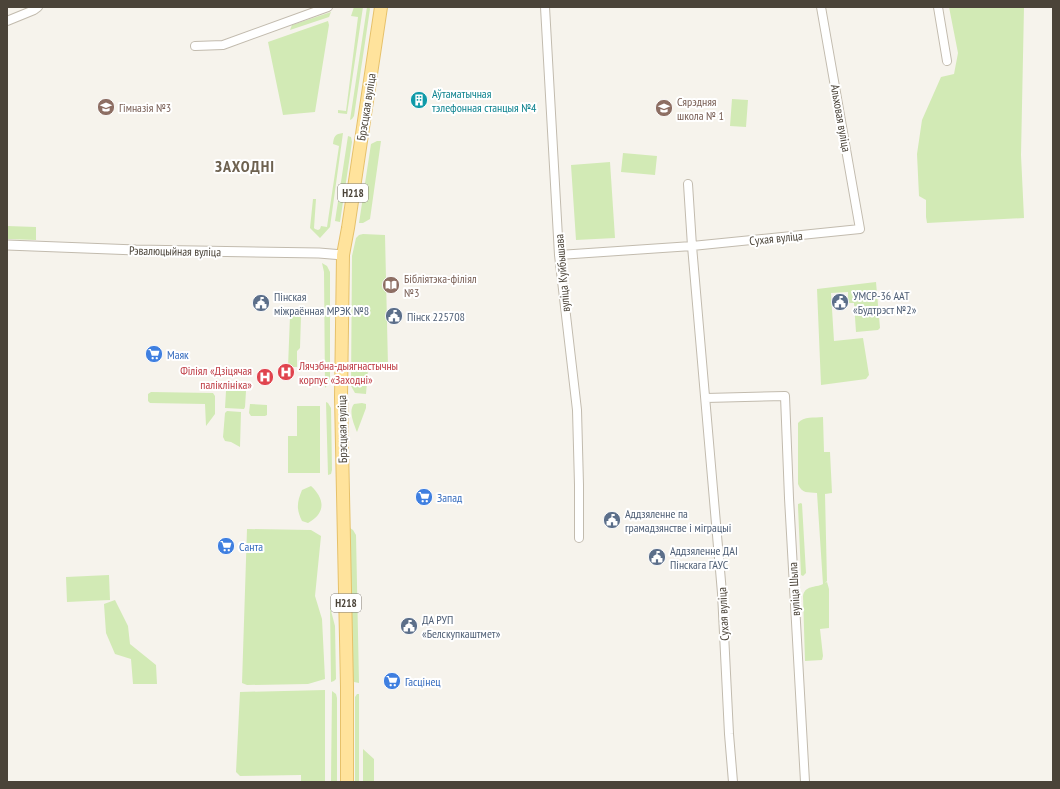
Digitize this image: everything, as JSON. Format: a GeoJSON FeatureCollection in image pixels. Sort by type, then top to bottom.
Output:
{"type":"FeatureCollection","features":[{"type":"Feature","properties":{"kind":"main road","name":"Брэсцкая вуліца"},"geometry":{"type":"LineString","coordinates":[[348,782],[341,397],[343,254],[381,7]]}},
{"type":"Feature","properties":{"kind":"street"},"geometry":{"type":"LineString","coordinates":[[7,21],[38,7]]}},
{"type":"Feature","properties":{"kind":"street"},"geometry":{"type":"LineString","coordinates":[[195,46],[223,45],[328,7]]}},
{"type":"Feature","properties":{"kind":"street","name":"вуліца Куйбышава"},"geometry":{"type":"LineString","coordinates":[[544,7],[559,255],[577,410],[579,538]]}},
{"type":"Feature","properties":{"kind":"street","name":"Альховая вуліца"},"geometry":{"type":"LineString","coordinates":[[821,7],[860,229]]}},
{"type":"Feature","properties":{"kind":"street"},"geometry":{"type":"LineString","coordinates":[[938,7],[947,61]]}},
{"type":"Feature","properties":{"kind":"street","name":"Сухая вуліца"},"geometry":{"type":"LineString","coordinates":[[688,184],[722,593],[729,734],[733,782]]}},
{"type":"Feature","properties":{"kind":"street","name":"Сухая вуліца"},"geometry":{"type":"LineString","coordinates":[[559,255],[692,246],[860,229]]}},
{"type":"Feature","properties":{"kind":"street","name":"Рэвалюцыйная вуліца"},"geometry":{"type":"LineString","coordinates":[[7,245],[136,250],[343,254]]}},
{"type":"Feature","properties":{"kind":"street","name":"вуліца Шыла"},"geometry":{"type":"LineString","coordinates":[[706,398],[785,396],[789,498],[805,782]]}},
{"type":"Feature","properties":{"kind":"green space"},"geometry":{"type":"Polygon","coordinates":[[[354,7],[363,7],[347,114],[338,113],[338,110],[346,111],[358,17],[351,16],[354,7]]]}},
{"type":"Feature","properties":{"kind":"green space"},"geometry":{"type":"Polygon","coordinates":[[[367,7],[370,9],[354,116],[350,120],[367,7]]]}},
{"type":"Feature","properties":{"kind":"green space"},"geometry":{"type":"Polygon","coordinates":[[[949,7],[1024,7],[1021,155],[1024,218],[927,223],[926,200],[919,196],[917,154],[922,120],[941,77],[954,74],[958,53],[949,7]]]}},
{"type":"Feature","properties":{"kind":"green space"},"geometry":{"type":"Polygon","coordinates":[[[331,12],[329,17],[290,30],[292,25],[331,12]]]}},
{"type":"Feature","properties":{"kind":"green space"},"geometry":{"type":"Polygon","coordinates":[[[328,21],[329,25],[315,112],[283,115],[268,42],[328,21]]]}},
{"type":"Feature","properties":{"kind":"green space"},"geometry":{"type":"Polygon","coordinates":[[[732,99],[748,100],[746,127],[730,126],[732,99]]]}},
{"type":"Feature","properties":{"kind":"green space"},"geometry":{"type":"Polygon","coordinates":[[[343,133],[330,227],[320,238],[310,228],[313,199],[316,199],[314,228],[318,230],[321,226],[327,227],[339,146],[333,144],[333,141],[334,137],[343,133]]]}},
{"type":"Feature","properties":{"kind":"green space"},"geometry":{"type":"Polygon","coordinates":[[[348,136],[351,137],[352,142],[340,222],[335,221],[348,136]]]}},
{"type":"Feature","properties":{"kind":"green space"},"geometry":{"type":"Polygon","coordinates":[[[381,141],[370,219],[363,223],[359,223],[371,144],[381,141]]]}},
{"type":"Feature","properties":{"kind":"green space"},"geometry":{"type":"Polygon","coordinates":[[[623,153],[657,156],[655,175],[621,172],[623,153]]]}},
{"type":"Feature","properties":{"kind":"green space"},"geometry":{"type":"Polygon","coordinates":[[[610,162],[615,238],[576,240],[571,165],[610,162]]]}},
{"type":"Feature","properties":{"kind":"green space"},"geometry":{"type":"Polygon","coordinates":[[[7,226],[36,227],[36,240],[7,239],[7,226]]]}},
{"type":"Feature","properties":{"kind":"green space"},"geometry":{"type":"Polygon","coordinates":[[[363,234],[385,235],[388,366],[368,369],[366,394],[355,393],[351,386],[352,256],[356,238],[363,234]]]}},
{"type":"Feature","properties":{"kind":"green space"},"geometry":{"type":"Polygon","coordinates":[[[322,263],[327,266],[330,272],[330,379],[325,388],[324,272],[322,263]]]}},
{"type":"Feature","properties":{"kind":"green space"},"geometry":{"type":"Polygon","coordinates":[[[876,282],[880,328],[878,330],[856,332],[854,303],[848,303],[848,292],[831,293],[834,341],[863,338],[869,375],[866,379],[821,385],[817,289],[876,282]]]}},
{"type":"Feature","properties":{"kind":"green space"},"geometry":{"type":"Polygon","coordinates":[[[290,316],[301,316],[300,348],[297,351],[297,367],[288,367],[290,316]]]}},
{"type":"Feature","properties":{"kind":"green space"},"geometry":{"type":"Polygon","coordinates":[[[226,391],[246,391],[244,409],[225,408],[226,391]]]}},
{"type":"Feature","properties":{"kind":"green space"},"geometry":{"type":"Polygon","coordinates":[[[151,392],[213,393],[215,396],[215,414],[206,426],[205,404],[150,403],[148,401],[148,394],[151,392]]]}},
{"type":"Feature","properties":{"kind":"green space"},"geometry":{"type":"Polygon","coordinates":[[[326,402],[331,408],[332,470],[331,474],[328,475],[326,402]]]}},
{"type":"Feature","properties":{"kind":"green space"},"geometry":{"type":"Polygon","coordinates":[[[250,404],[267,405],[267,415],[251,416],[249,413],[250,404]]]}},
{"type":"Feature","properties":{"kind":"green space"},"geometry":{"type":"Polygon","coordinates":[[[354,404],[366,404],[366,408],[357,432],[352,418],[352,407],[354,404]]]}},
{"type":"Feature","properties":{"kind":"green space"},"geometry":{"type":"Polygon","coordinates":[[[297,406],[320,406],[320,473],[288,473],[288,436],[297,436],[297,406]]]}},
{"type":"Feature","properties":{"kind":"green space"},"geometry":{"type":"Polygon","coordinates":[[[227,411],[241,412],[240,447],[231,442],[225,441],[223,437],[225,413],[227,411]]]}},
{"type":"Feature","properties":{"kind":"green space"},"geometry":{"type":"Polygon","coordinates":[[[823,417],[824,452],[830,452],[832,493],[825,494],[827,581],[825,583],[827,582],[829,589],[829,628],[820,629],[823,656],[822,660],[805,661],[803,596],[804,592],[808,588],[823,584],[817,493],[803,491],[798,484],[798,423],[806,418],[823,417]]]}},
{"type":"Feature","properties":{"kind":"green space"},"geometry":{"type":"Polygon","coordinates":[[[311,486],[319,496],[322,506],[318,515],[308,523],[302,521],[298,506],[302,490],[311,486]]]}},
{"type":"Feature","properties":{"kind":"green space"},"geometry":{"type":"Polygon","coordinates":[[[801,503],[806,573],[803,576],[801,575],[798,507],[798,504],[801,503]]]}},
{"type":"Feature","properties":{"kind":"green space"},"geometry":{"type":"Polygon","coordinates":[[[350,528],[356,535],[359,683],[354,682],[353,680],[350,528]]]}},
{"type":"Feature","properties":{"kind":"green space"},"geometry":{"type":"Polygon","coordinates":[[[247,529],[311,530],[321,536],[315,596],[322,619],[325,679],[308,684],[247,685],[242,683],[247,529]]]}},
{"type":"Feature","properties":{"kind":"green space"},"geometry":{"type":"Polygon","coordinates":[[[109,575],[110,600],[67,602],[66,577],[109,575]]]}},
{"type":"Feature","properties":{"kind":"green space"},"geometry":{"type":"Polygon","coordinates":[[[115,600],[128,626],[130,644],[156,665],[157,684],[133,684],[131,659],[115,654],[106,633],[104,604],[115,600]]]}},
{"type":"Feature","properties":{"kind":"green space"},"geometry":{"type":"Polygon","coordinates":[[[330,607],[335,626],[336,679],[331,682],[330,607]]]}},
{"type":"Feature","properties":{"kind":"green space"},"geometry":{"type":"Polygon","coordinates":[[[325,690],[325,782],[301,782],[301,775],[240,776],[236,772],[240,692],[325,690]]]}},
{"type":"Feature","properties":{"kind":"green space"},"geometry":{"type":"Polygon","coordinates":[[[332,691],[336,694],[337,698],[337,782],[331,782],[332,691]]]}},
{"type":"Feature","properties":{"kind":"green space"},"geometry":{"type":"Polygon","coordinates":[[[359,694],[359,782],[355,782],[355,697],[359,694]]]}},
{"type":"Feature","properties":{"kind":"green space"},"geometry":{"type":"Polygon","coordinates":[[[363,749],[374,759],[374,782],[363,782],[363,749]]]}},
{"type":"Feature","properties":{"kind":"place","name":"Аўтаматычная тэлефонная станцыя №4"},"geometry":{"type":"Point","coordinates":[419,100]}},
{"type":"Feature","properties":{"kind":"place","name":"Гімназія №3"},"geometry":{"type":"Point","coordinates":[106,107]}},
{"type":"Feature","properties":{"kind":"place","name":"Сярэдняя школа № 1"},"geometry":{"type":"Point","coordinates":[664,108]}},
{"type":"Feature","properties":{"kind":"place","name":"Бібліятэка-філіял №3"},"geometry":{"type":"Point","coordinates":[391,285]}},
{"type":"Feature","properties":{"kind":"place","name":"УМСР-36 ААТ «Будтрэст №2»"},"geometry":{"type":"Point","coordinates":[840,302]}},
{"type":"Feature","properties":{"kind":"place","name":"Пінская міжраённая МРЭК №8"},"geometry":{"type":"Point","coordinates":[261,303]}},
{"type":"Feature","properties":{"kind":"place","name":"Пінск 225708"},"geometry":{"type":"Point","coordinates":[394,316]}},
{"type":"Feature","properties":{"kind":"place","name":"Маяк"},"geometry":{"type":"Point","coordinates":[154,354]}},
{"type":"Feature","properties":{"kind":"place","name":"Лячэбна-дыягнастычны корпус «Заходні»"},"geometry":{"type":"Point","coordinates":[286,372]}},
{"type":"Feature","properties":{"kind":"place","name":"Філіял «Дзіцячая паліклініка»"},"geometry":{"type":"Point","coordinates":[265,377]}},
{"type":"Feature","properties":{"kind":"place","name":"Запад"},"geometry":{"type":"Point","coordinates":[424,497]}},
{"type":"Feature","properties":{"kind":"place","name":"Аддзяленне па грамадзянстве і міграцыі"},"geometry":{"type":"Point","coordinates":[612,520]}},
{"type":"Feature","properties":{"kind":"place","name":"Санта"},"geometry":{"type":"Point","coordinates":[226,546]}},
{"type":"Feature","properties":{"kind":"place","name":"Аддзяленне ДАІ Пінскага ГАУС"},"geometry":{"type":"Point","coordinates":[657,557]}},
{"type":"Feature","properties":{"kind":"place","name":"ДА РУП «Белскупкаштмет»"},"geometry":{"type":"Point","coordinates":[409,626]}},
{"type":"Feature","properties":{"kind":"place","name":"Гасцінец"},"geometry":{"type":"Point","coordinates":[392,681]}},
{"type":"Feature","properties":{"kind":"district","name":"ЗАХОДНІ"},"geometry":{"type":"Point","coordinates":[245,166]}}]}
